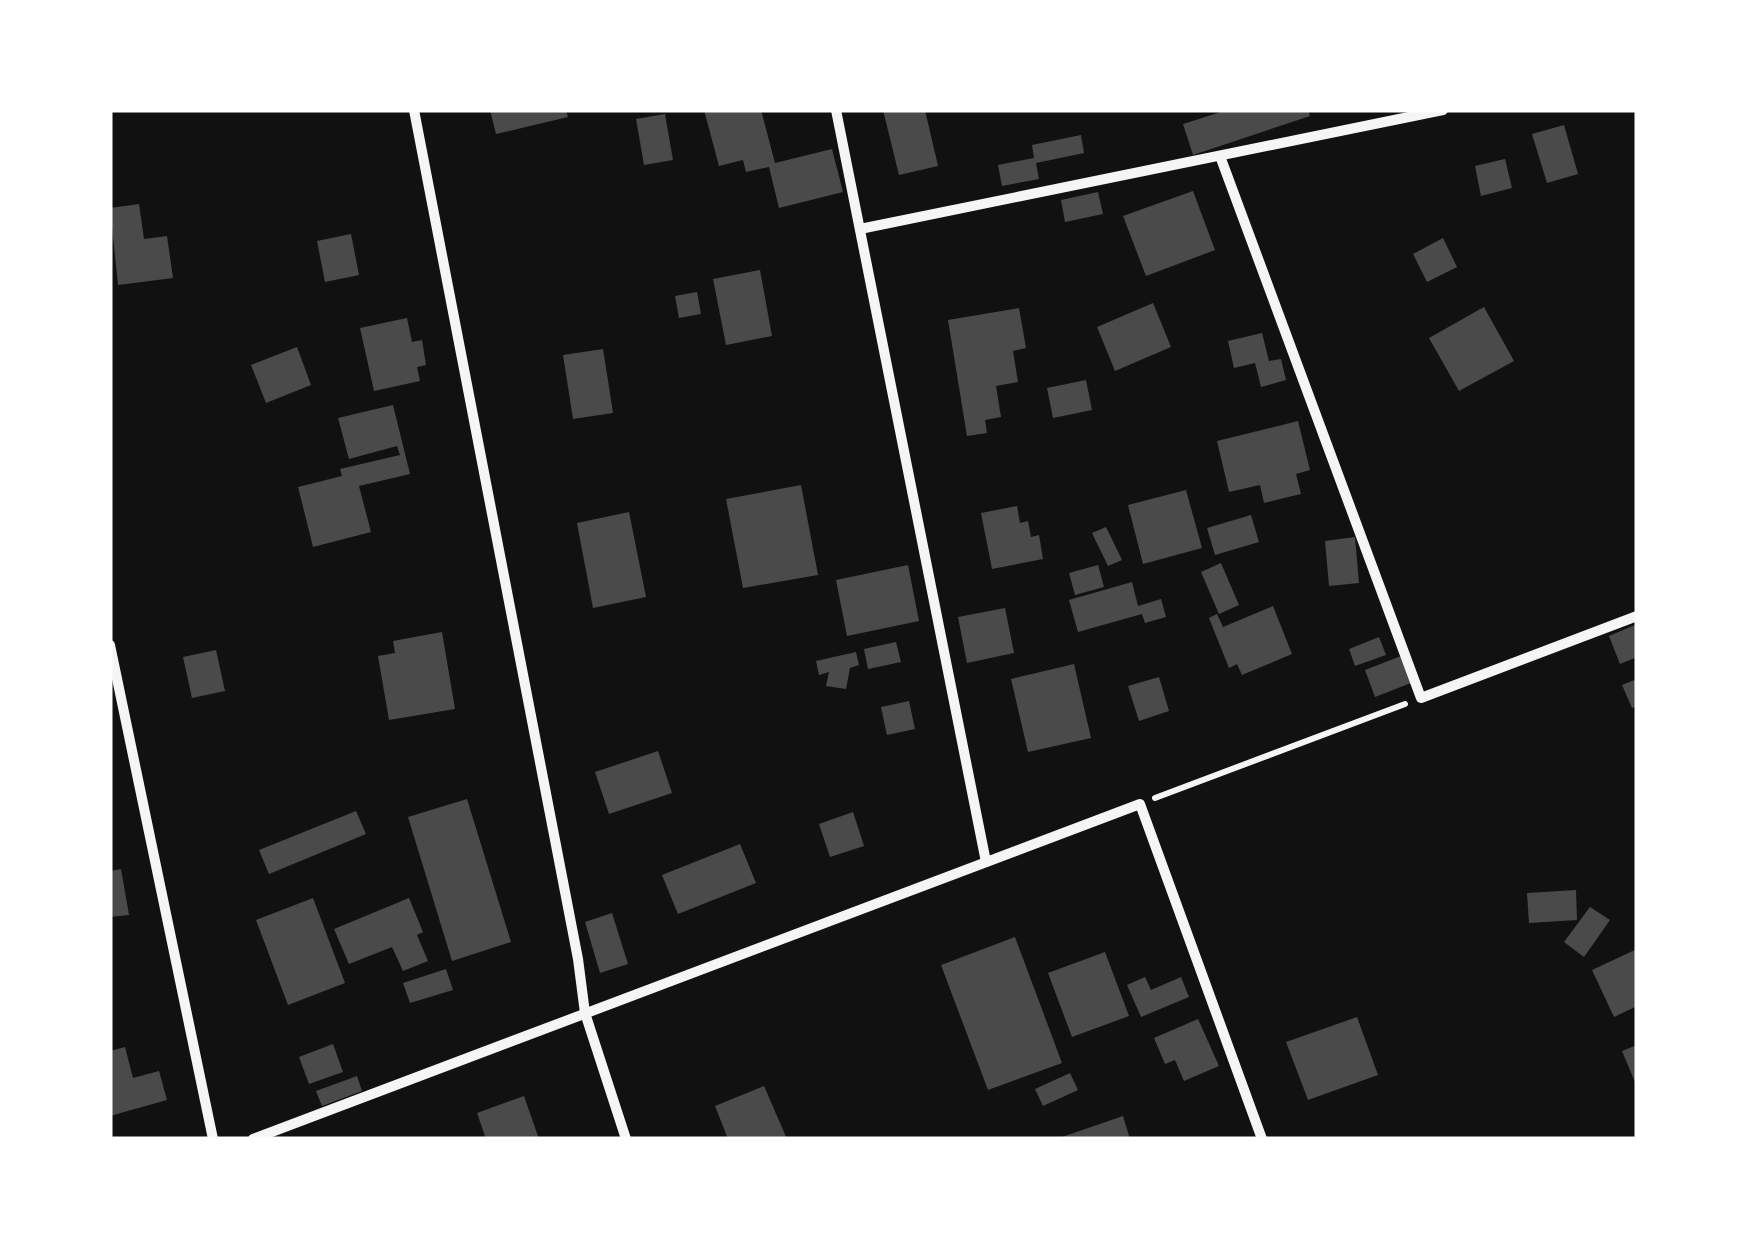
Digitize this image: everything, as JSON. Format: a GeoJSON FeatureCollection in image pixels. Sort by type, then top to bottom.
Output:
{"type":"FeatureCollection","features":[{"type":"Feature","properties":{"kind":"street"},"geometry":{"type":"LineString","coordinates":[[414,110],[571,920],[585,1014],[626,1139]]}},
{"type":"Feature","properties":{"kind":"street"},"geometry":{"type":"LineString","coordinates":[[836,110],[986,862]]}},
{"type":"Feature","properties":{"kind":"street"},"geometry":{"type":"LineString","coordinates":[[860,229],[1444,110]]}},
{"type":"Feature","properties":{"kind":"street"},"geometry":{"type":"LineString","coordinates":[[1220,156],[1420,698],[1637,616]]}},
{"type":"Feature","properties":{"kind":"street"},"geometry":{"type":"LineString","coordinates":[[110,645],[212,1139]]}},
{"type":"Feature","properties":{"kind":"street"},"geometry":{"type":"LineString","coordinates":[[253,1139],[1140,804],[1262,1139]]}},
{"type":"Feature","properties":{"kind":"path"},"geometry":{"type":"LineString","coordinates":[[1140,804],[1420,698]]}},
{"type":"Feature","properties":{"kind":"building"},"geometry":{"type":"Polygon","coordinates":[[[490,110],[566,110],[568,117],[496,134],[490,110]]]}},
{"type":"Feature","properties":{"kind":"building"},"geometry":{"type":"Polygon","coordinates":[[[704,110],[761,110],[775,163],[832,149],[843,192],[779,208],[769,167],[746,172],[743,160],[719,166],[704,110]]]}},
{"type":"Feature","properties":{"kind":"building"},"geometry":{"type":"Polygon","coordinates":[[[883,110],[925,110],[938,166],[899,175],[883,110]]]}},
{"type":"Feature","properties":{"kind":"building"},"geometry":{"type":"Polygon","coordinates":[[[1227,110],[1308,110],[1310,116],[1193,155],[1183,124],[1227,110]]]}},
{"type":"Feature","properties":{"kind":"building"},"geometry":{"type":"Polygon","coordinates":[[[665,114],[673,160],[644,165],[636,119],[665,114]]]}},
{"type":"Feature","properties":{"kind":"building"},"geometry":{"type":"Polygon","coordinates":[[[1564,125],[1578,174],[1547,183],[1532,134],[1564,125]]]}},
{"type":"Feature","properties":{"kind":"building"},"geometry":{"type":"Polygon","coordinates":[[[1081,135],[1084,153],[1036,163],[1039,179],[1002,186],[998,165],[1034,158],[1032,145],[1081,135]]]}},
{"type":"Feature","properties":{"kind":"building"},"geometry":{"type":"Polygon","coordinates":[[[1505,159],[1512,188],[1481,196],[1475,166],[1505,159]]]}},
{"type":"Feature","properties":{"kind":"building"},"geometry":{"type":"Polygon","coordinates":[[[1193,191],[1215,250],[1146,276],[1123,216],[1193,191]]]}},
{"type":"Feature","properties":{"kind":"building"},"geometry":{"type":"Polygon","coordinates":[[[1098,192],[1103,214],[1065,222],[1061,200],[1098,192]]]}},
{"type":"Feature","properties":{"kind":"building"},"geometry":{"type":"Polygon","coordinates":[[[139,204],[144,239],[167,236],[173,278],[118,285],[110,208],[139,204]]]}},
{"type":"Feature","properties":{"kind":"building"},"geometry":{"type":"Polygon","coordinates":[[[351,234],[359,275],[325,282],[317,241],[351,234]]]}},
{"type":"Feature","properties":{"kind":"building"},"geometry":{"type":"Polygon","coordinates":[[[1443,238],[1457,267],[1427,282],[1413,254],[1443,238]]]}},
{"type":"Feature","properties":{"kind":"building"},"geometry":{"type":"Polygon","coordinates":[[[760,270],[772,336],[726,345],[713,279],[760,270]]]}},
{"type":"Feature","properties":{"kind":"building"},"geometry":{"type":"Polygon","coordinates":[[[697,292],[701,314],[679,318],[675,296],[697,292]]]}},
{"type":"Feature","properties":{"kind":"building"},"geometry":{"type":"Polygon","coordinates":[[[1153,303],[1171,347],[1115,371],[1097,327],[1153,303]]]}},
{"type":"Feature","properties":{"kind":"building"},"geometry":{"type":"Polygon","coordinates":[[[1484,307],[1514,361],[1459,391],[1429,338],[1484,307]]]}},
{"type":"Feature","properties":{"kind":"building"},"geometry":{"type":"Polygon","coordinates":[[[1019,308],[1026,348],[1013,351],[1018,382],[996,386],[1001,417],[985,420],[987,433],[967,436],[948,320],[1019,308]]]}},
{"type":"Feature","properties":{"kind":"building"},"geometry":{"type":"Polygon","coordinates":[[[407,318],[412,342],[422,340],[426,365],[417,367],[420,381],[374,391],[360,328],[407,318]]]}},
{"type":"Feature","properties":{"kind":"building"},"geometry":{"type":"Polygon","coordinates":[[[1262,333],[1269,361],[1281,359],[1286,380],[1261,387],[1255,363],[1234,368],[1228,341],[1262,333]]]}},
{"type":"Feature","properties":{"kind":"building"},"geometry":{"type":"Polygon","coordinates":[[[297,347],[311,385],[266,403],[251,365],[297,347]]]}},
{"type":"Feature","properties":{"kind":"building"},"geometry":{"type":"Polygon","coordinates":[[[603,349],[613,413],[573,419],[563,355],[603,349]]]}},
{"type":"Feature","properties":{"kind":"building"},"geometry":{"type":"Polygon","coordinates":[[[1086,380],[1092,410],[1053,418],[1047,388],[1086,380]]]}},
{"type":"Feature","properties":{"kind":"building"},"geometry":{"type":"Polygon","coordinates":[[[393,405],[410,474],[359,486],[371,532],[313,547],[298,487],[342,476],[340,469],[400,455],[397,446],[349,459],[338,418],[393,405]]]}},
{"type":"Feature","properties":{"kind":"building"},"geometry":{"type":"Polygon","coordinates":[[[1298,421],[1310,470],[1296,474],[1301,494],[1264,503],[1260,485],[1229,492],[1217,441],[1298,421]]]}},
{"type":"Feature","properties":{"kind":"building"},"geometry":{"type":"Polygon","coordinates":[[[801,485],[818,575],[743,588],[726,499],[801,485]]]}},
{"type":"Feature","properties":{"kind":"building"},"geometry":{"type":"Polygon","coordinates":[[[1186,490],[1202,548],[1143,564],[1128,505],[1186,490]]]}},
{"type":"Feature","properties":{"kind":"building"},"geometry":{"type":"Polygon","coordinates":[[[1017,506],[1020,523],[1028,521],[1031,537],[1039,535],[1043,559],[992,569],[981,513],[1017,506]]]}},
{"type":"Feature","properties":{"kind":"building"},"geometry":{"type":"Polygon","coordinates":[[[629,512],[646,597],[593,608],[577,523],[629,512]]]}},
{"type":"Feature","properties":{"kind":"building"},"geometry":{"type":"Polygon","coordinates":[[[1251,515],[1259,542],[1215,555],[1207,528],[1251,515]]]}},
{"type":"Feature","properties":{"kind":"building"},"geometry":{"type":"Polygon","coordinates":[[[1106,527],[1122,560],[1108,566],[1092,533],[1106,527]]]}},
{"type":"Feature","properties":{"kind":"building"},"geometry":{"type":"Polygon","coordinates":[[[1355,537],[1359,583],[1329,586],[1325,541],[1355,537]]]}},
{"type":"Feature","properties":{"kind":"building"},"geometry":{"type":"Polygon","coordinates":[[[1221,563],[1239,605],[1219,614],[1201,572],[1221,563]]]}},
{"type":"Feature","properties":{"kind":"building"},"geometry":{"type":"Polygon","coordinates":[[[908,565],[919,621],[847,636],[836,580],[908,565]]]}},
{"type":"Feature","properties":{"kind":"building"},"geometry":{"type":"Polygon","coordinates":[[[1098,565],[1104,587],[1075,595],[1069,573],[1098,565]]]}},
{"type":"Feature","properties":{"kind":"building"},"geometry":{"type":"Polygon","coordinates":[[[1132,582],[1138,606],[1161,599],[1166,617],[1145,623],[1142,614],[1078,632],[1069,600],[1132,582]]]}},
{"type":"Feature","properties":{"kind":"building"},"geometry":{"type":"Polygon","coordinates":[[[1273,606],[1292,654],[1242,675],[1237,664],[1229,668],[1209,618],[1217,614],[1223,627],[1273,606]]]}},
{"type":"Feature","properties":{"kind":"building"},"geometry":{"type":"Polygon","coordinates":[[[1005,608],[1014,653],[967,663],[958,617],[1005,608]]]}},
{"type":"Feature","properties":{"kind":"building"},"geometry":{"type":"Polygon","coordinates":[[[1635,625],[1637,657],[1620,664],[1609,636],[1635,625]]]}},
{"type":"Feature","properties":{"kind":"building"},"geometry":{"type":"Polygon","coordinates":[[[442,632],[455,709],[389,720],[378,656],[395,653],[393,641],[442,632]]]}},
{"type":"Feature","properties":{"kind":"building"},"geometry":{"type":"Polygon","coordinates":[[[1379,637],[1386,655],[1355,666],[1349,649],[1379,637]]]}},
{"type":"Feature","properties":{"kind":"building"},"geometry":{"type":"Polygon","coordinates":[[[896,642],[901,662],[868,669],[864,649],[896,642]]]}},
{"type":"Feature","properties":{"kind":"building"},"geometry":{"type":"Polygon","coordinates":[[[216,650],[225,691],[192,698],[183,657],[216,650]]]}},
{"type":"Feature","properties":{"kind":"building"},"geometry":{"type":"Polygon","coordinates":[[[856,652],[859,665],[850,668],[846,689],[826,686],[829,672],[819,675],[816,661],[856,652]]]}},
{"type":"Feature","properties":{"kind":"building"},"geometry":{"type":"Polygon","coordinates":[[[1401,656],[1411,683],[1375,697],[1365,670],[1401,656]]]}},
{"type":"Feature","properties":{"kind":"building"},"geometry":{"type":"Polygon","coordinates":[[[1074,664],[1091,738],[1028,752],[1011,679],[1074,664]]]}},
{"type":"Feature","properties":{"kind":"building"},"geometry":{"type":"Polygon","coordinates":[[[1159,677],[1169,711],[1139,721],[1128,686],[1159,677]]]}},
{"type":"Feature","properties":{"kind":"building"},"geometry":{"type":"Polygon","coordinates":[[[1637,679],[1637,706],[1632,708],[1622,685],[1637,679]]]}},
{"type":"Feature","properties":{"kind":"building"},"geometry":{"type":"Polygon","coordinates":[[[909,701],[915,729],[887,735],[881,707],[909,701]]]}},
{"type":"Feature","properties":{"kind":"building"},"geometry":{"type":"Polygon","coordinates":[[[658,751],[672,793],[609,814],[595,772],[658,751]]]}},
{"type":"Feature","properties":{"kind":"building"},"geometry":{"type":"Polygon","coordinates":[[[467,799],[511,942],[452,961],[408,817],[467,799]]]}},
{"type":"Feature","properties":{"kind":"building"},"geometry":{"type":"Polygon","coordinates":[[[356,811],[366,834],[269,874],[259,850],[356,811]]]}},
{"type":"Feature","properties":{"kind":"building"},"geometry":{"type":"Polygon","coordinates":[[[853,812],[864,846],[830,857],[819,824],[853,812]]]}},
{"type":"Feature","properties":{"kind":"building"},"geometry":{"type":"Polygon","coordinates":[[[740,844],[756,883],[678,914],[662,875],[740,844]]]}},
{"type":"Feature","properties":{"kind":"building"},"geometry":{"type":"Polygon","coordinates":[[[121,869],[129,915],[110,917],[110,871],[121,869]]]}},
{"type":"Feature","properties":{"kind":"building"},"geometry":{"type":"Polygon","coordinates":[[[1576,890],[1577,920],[1529,923],[1527,893],[1576,890]]]}},
{"type":"Feature","properties":{"kind":"building"},"geometry":{"type":"Polygon","coordinates":[[[313,898],[345,983],[288,1005],[256,920],[313,898]]]}},
{"type":"Feature","properties":{"kind":"building"},"geometry":{"type":"Polygon","coordinates":[[[409,898],[423,932],[417,935],[428,961],[403,971],[392,947],[349,964],[334,929],[409,898]]]}},
{"type":"Feature","properties":{"kind":"building"},"geometry":{"type":"Polygon","coordinates":[[[1590,907],[1610,920],[1584,957],[1564,942],[1590,907]]]}},
{"type":"Feature","properties":{"kind":"building"},"geometry":{"type":"Polygon","coordinates":[[[612,913],[628,964],[600,973],[585,922],[612,913]]]}},
{"type":"Feature","properties":{"kind":"building"},"geometry":{"type":"Polygon","coordinates":[[[1015,937],[1062,1063],[988,1090],[941,965],[1015,937]]]}},
{"type":"Feature","properties":{"kind":"building"},"geometry":{"type":"Polygon","coordinates":[[[1637,949],[1637,1006],[1614,1017],[1592,970],[1637,949]]]}},
{"type":"Feature","properties":{"kind":"building"},"geometry":{"type":"Polygon","coordinates":[[[1105,952],[1129,1016],[1072,1037],[1048,973],[1105,952]]]}},
{"type":"Feature","properties":{"kind":"building"},"geometry":{"type":"Polygon","coordinates":[[[446,969],[453,990],[410,1003],[403,983],[446,969]]]}},
{"type":"Feature","properties":{"kind":"building"},"geometry":{"type":"Polygon","coordinates":[[[1145,977],[1151,990],[1181,977],[1189,997],[1141,1017],[1127,985],[1145,977]]]}},
{"type":"Feature","properties":{"kind":"building"},"geometry":{"type":"Polygon","coordinates":[[[1357,1017],[1378,1075],[1308,1100],[1286,1042],[1357,1017]]]}},
{"type":"Feature","properties":{"kind":"building"},"geometry":{"type":"Polygon","coordinates":[[[1198,1019],[1219,1066],[1184,1081],[1175,1060],[1165,1064],[1154,1038],[1198,1019]]]}},
{"type":"Feature","properties":{"kind":"building"},"geometry":{"type":"Polygon","coordinates":[[[333,1044],[343,1072],[309,1084],[299,1057],[333,1044]]]}},
{"type":"Feature","properties":{"kind":"building"},"geometry":{"type":"Polygon","coordinates":[[[1637,1045],[1637,1087],[1622,1051],[1637,1045]]]}},
{"type":"Feature","properties":{"kind":"building"},"geometry":{"type":"Polygon","coordinates":[[[125,1047],[133,1078],[159,1071],[167,1100],[110,1116],[110,1051],[125,1047]]]}},
{"type":"Feature","properties":{"kind":"building"},"geometry":{"type":"Polygon","coordinates":[[[1070,1073],[1078,1090],[1043,1106],[1035,1089],[1070,1073]]]}},
{"type":"Feature","properties":{"kind":"building"},"geometry":{"type":"Polygon","coordinates":[[[357,1076],[362,1091],[322,1106],[316,1091],[357,1076]]]}},
{"type":"Feature","properties":{"kind":"building"},"geometry":{"type":"Polygon","coordinates":[[[764,1086],[787,1139],[728,1139],[715,1106],[764,1086]]]}},
{"type":"Feature","properties":{"kind":"building"},"geometry":{"type":"Polygon","coordinates":[[[524,1096],[539,1139],[486,1139],[477,1113],[524,1096]]]}},
{"type":"Feature","properties":{"kind":"building"},"geometry":{"type":"Polygon","coordinates":[[[1123,1116],[1130,1139],[1059,1139],[1059,1138],[1123,1116]]]}}]}
